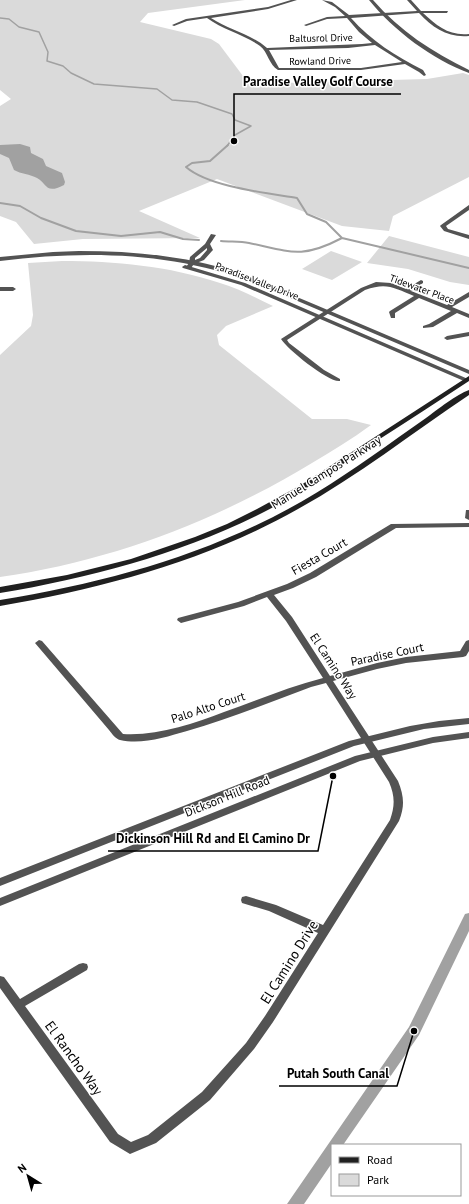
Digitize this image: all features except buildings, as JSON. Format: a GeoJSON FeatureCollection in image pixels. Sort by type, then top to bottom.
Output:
{"type":"FeatureCollection","features":[{"type":"Feature","properties":{"kind":"main road","name":"Manuel Campos Parkway"},"geometry":{"type":"LineString","coordinates":[[0,590],[66,577],[118,564],[170,548],[234,523],[305,486],[468,379]]}},
{"type":"Feature","properties":{"kind":"main road","name":"Manuel Campos Parkway"},"geometry":{"type":"LineString","coordinates":[[0,603],[71,590],[112,580],[180,559],[244,533],[319,494],[469,392]]}},
{"type":"Feature","properties":{"kind":"street"},"geometry":{"type":"LineString","coordinates":[[174,25],[186,20],[268,8],[295,0]]}},
{"type":"Feature","properties":{"kind":"street"},"geometry":{"type":"LineString","coordinates":[[324,0],[338,6],[365,35],[376,44],[424,75]]}},
{"type":"Feature","properties":{"kind":"street"},"geometry":{"type":"LineString","coordinates":[[371,0],[400,31],[425,48],[469,72]]}},
{"type":"Feature","properties":{"kind":"street"},"geometry":{"type":"LineString","coordinates":[[409,0],[419,12],[442,31],[459,37],[469,35]]}},
{"type":"Feature","properties":{"kind":"street"},"geometry":{"type":"LineString","coordinates":[[306,25],[318,20],[347,16],[447,12]]}},
{"type":"Feature","properties":{"kind":"street"},"geometry":{"type":"LineString","coordinates":[[208,17],[218,24],[253,40],[267,49]]}},
{"type":"Feature","properties":{"kind":"street","name":"Baltusrol Drive"},"geometry":{"type":"LineString","coordinates":[[267,49],[292,47],[348,47],[376,44]]}},
{"type":"Feature","properties":{"kind":"street","name":"Rowland Drive"},"geometry":{"type":"LineString","coordinates":[[267,49],[274,59],[275,66],[278,69],[285,70],[361,69],[406,63]]}},
{"type":"Feature","properties":{"kind":"street"},"geometry":{"type":"LineString","coordinates":[[469,207],[443,226],[446,230],[469,237]]}},
{"type":"Feature","properties":{"kind":"street"},"geometry":{"type":"LineString","coordinates":[[190,265],[202,259],[210,250],[208,245],[213,235]]}},
{"type":"Feature","properties":{"kind":"street","name":"Paradise Valley Drive"},"geometry":{"type":"LineString","coordinates":[[0,259],[45,254],[98,252],[143,255],[232,273],[469,372]]}},
{"type":"Feature","properties":{"kind":"street","name":"Paradise Valley Drive"},"geometry":{"type":"LineString","coordinates":[[0,263],[46,258],[97,257],[190,265],[243,284],[468,379]]}},
{"type":"Feature","properties":{"kind":"street"},"geometry":{"type":"LineString","coordinates":[[406,291],[421,282]]}},
{"type":"Feature","properties":{"kind":"street","name":"Tidewater Place"},"geometry":{"type":"LineString","coordinates":[[338,380],[322,371],[287,344],[284,339],[363,289],[376,284],[391,285],[469,316]]}},
{"type":"Feature","properties":{"kind":"street"},"geometry":{"type":"LineString","coordinates":[[0,289],[13,289]]}},
{"type":"Feature","properties":{"kind":"street"},"geometry":{"type":"LineString","coordinates":[[448,307],[469,294]]}},
{"type":"Feature","properties":{"kind":"street"},"geometry":{"type":"LineString","coordinates":[[393,317],[392,312],[419,296]]}},
{"type":"Feature","properties":{"kind":"street"},"geometry":{"type":"LineString","coordinates":[[425,327],[431,326],[456,311]]}},
{"type":"Feature","properties":{"kind":"street"},"geometry":{"type":"LineString","coordinates":[[448,338],[469,334]]}},
{"type":"Feature","properties":{"kind":"street"},"geometry":{"type":"LineString","coordinates":[[469,512],[469,518]]}},
{"type":"Feature","properties":{"kind":"street","name":"Fiesta Court"},"geometry":{"type":"LineString","coordinates":[[181,620],[270,595],[313,575],[394,526],[469,525]]}},
{"type":"Feature","properties":{"kind":"street","name":"El Camino Way"},"geometry":{"type":"LineString","coordinates":[[270,595],[289,619],[375,753]]}},
{"type":"Feature","properties":{"kind":"street","name":"Palo Alto Court"},"geometry":{"type":"LineString","coordinates":[[39,643],[121,737],[136,738],[162,735],[189,728],[328,680]]}},
{"type":"Feature","properties":{"kind":"street","name":"Paradise Court"},"geometry":{"type":"LineString","coordinates":[[328,680],[406,660],[463,654],[469,643]]}},
{"type":"Feature","properties":{"kind":"street","name":"Dickson Hill Road"},"geometry":{"type":"LineString","coordinates":[[0,882],[321,755],[367,739],[426,726],[469,721]]}},
{"type":"Feature","properties":{"kind":"street","name":"Dickson Hill Road"},"geometry":{"type":"LineString","coordinates":[[0,902],[330,768],[375,753],[433,740],[469,735]]}},
{"type":"Feature","properties":{"kind":"street","name":"El Camino Drive"},"geometry":{"type":"LineString","coordinates":[[130,1148],[152,1140],[176,1122],[206,1096],[229,1071],[269,1019],[394,821],[400,806],[398,793],[393,781],[375,753]]}},
{"type":"Feature","properties":{"kind":"street"},"geometry":{"type":"LineString","coordinates":[[246,900],[272,908],[325,931]]}},
{"type":"Feature","properties":{"kind":"street"},"geometry":{"type":"LineString","coordinates":[[18,1005],[83,967]]}},
{"type":"Feature","properties":{"kind":"street","name":"El Rancho Way"},"geometry":{"type":"LineString","coordinates":[[0,980],[114,1138],[130,1148]]}},
{"type":"Feature","properties":{"kind":"green space"},"geometry":{"type":"Polygon","coordinates":[[[0,0],[245,0],[148,13],[140,22],[211,39],[219,44],[249,84],[427,79],[463,73],[469,75],[469,177],[393,216],[389,231],[342,226],[217,179],[139,211],[200,238],[83,239],[34,244],[16,222],[0,216],[0,106],[11,99],[0,90],[0,0]]]}},
{"type":"Feature","properties":{"kind":"green space"},"geometry":{"type":"Polygon","coordinates":[[[389,236],[469,257],[469,285],[450,282],[408,269],[367,263],[389,236]]]}},
{"type":"Feature","properties":{"kind":"green space"},"geometry":{"type":"Polygon","coordinates":[[[331,251],[362,262],[332,280],[302,269],[331,251]]]}},
{"type":"Feature","properties":{"kind":"green space"},"geometry":{"type":"Polygon","coordinates":[[[62,261],[122,263],[181,272],[227,285],[273,306],[226,326],[217,335],[219,345],[312,419],[347,419],[371,425],[276,484],[201,520],[162,536],[82,561],[0,577],[0,355],[31,326],[33,315],[28,263],[62,261]]]}},
{"type":"Feature","properties":{"kind":"shaded area"},"geometry":{"type":"Polygon","coordinates":[[[20,144],[30,147],[31,153],[43,159],[46,166],[62,173],[65,182],[64,185],[53,189],[47,187],[37,178],[14,170],[9,158],[0,154],[0,145],[20,144]]]}},
{"type":"Feature","properties":{"kind":"waterway"},"geometry":{"type":"LineString","coordinates":[[0,18],[9,19],[19,27],[39,32],[48,52],[47,61],[63,66],[71,73],[94,84],[157,89],[172,100],[197,102],[232,114],[235,120],[251,126],[235,135],[227,146]]}},
{"type":"Feature","properties":{"kind":"waterway"},"geometry":{"type":"LineString","coordinates":[[227,146],[210,161],[192,163],[186,167],[209,180],[223,184],[297,198],[307,214],[326,222],[342,238]]}},
{"type":"Feature","properties":{"kind":"waterway"},"geometry":{"type":"LineString","coordinates":[[0,203],[20,206],[41,218],[76,231],[121,236],[160,232],[183,239],[199,240]]}},
{"type":"Feature","properties":{"kind":"waterway"},"geometry":{"type":"LineString","coordinates":[[221,241],[246,242],[296,252],[316,249],[342,238]]}},
{"type":"Feature","properties":{"kind":"waterway"},"geometry":{"type":"LineString","coordinates":[[342,238],[469,268]]}},
{"type":"Feature","properties":{"kind":"waterway"},"geometry":{"type":"LineString","coordinates":[[336,1144],[414,1031],[469,918]]}},
{"type":"Feature","properties":{"kind":"waterway"},"geometry":{"type":"LineString","coordinates":[[295,1204],[331,1151]]}},
{"type":"Feature","properties":{"kind":"place","name":"Paradise Valley Golf Course"},"geometry":{"type":"Point","coordinates":[234,141]}},
{"type":"Feature","properties":{"kind":"place","name":"Dickinson Hill Rd and El Camino Dr"},"geometry":{"type":"Point","coordinates":[333,776]}},
{"type":"Feature","properties":{"kind":"place","name":"Putah South Canal"},"geometry":{"type":"Point","coordinates":[414,1031]}}]}
